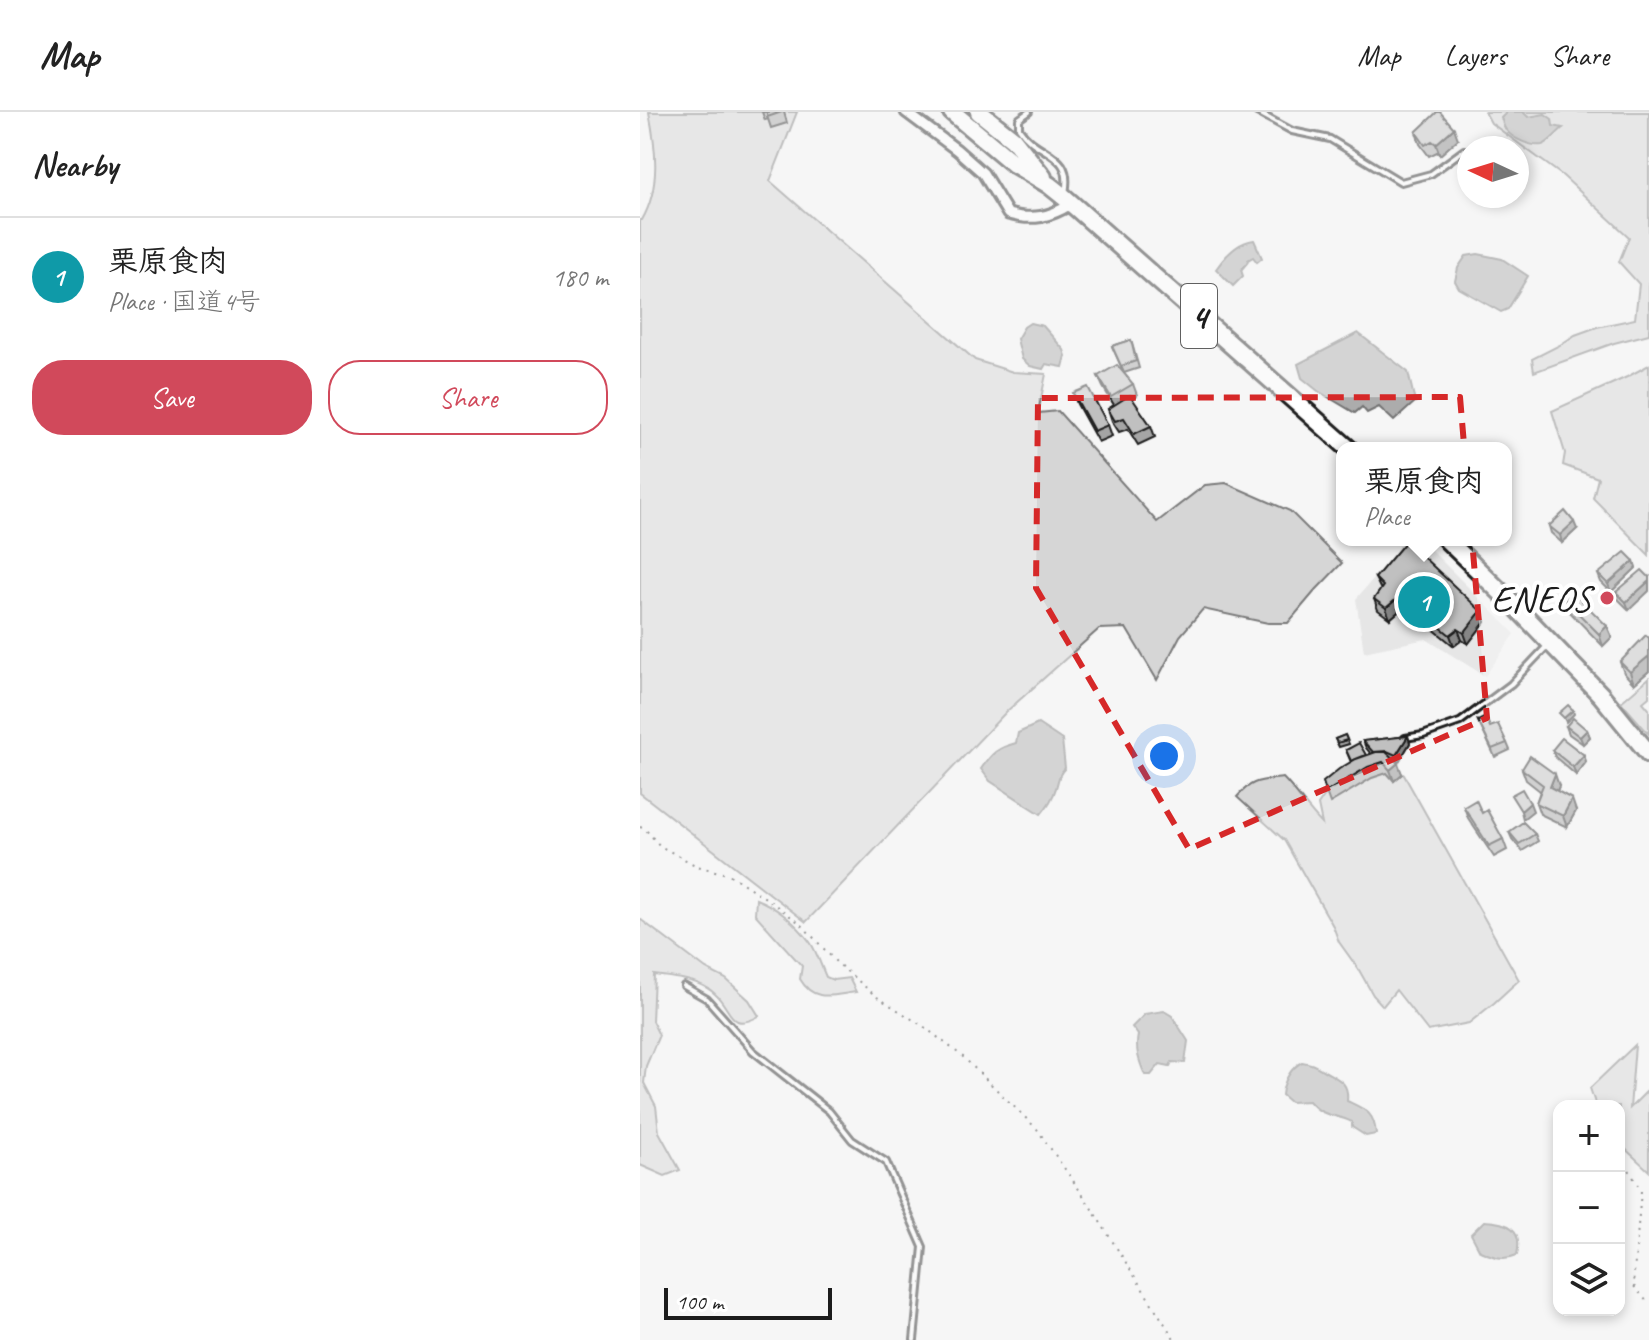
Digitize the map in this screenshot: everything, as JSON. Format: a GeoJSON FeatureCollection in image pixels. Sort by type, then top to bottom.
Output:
{"type":"FeatureCollection","features":[{"type":"Feature","properties":{"kind":"highway"},"geometry":{"type":"LineString","coordinates":[[939,112],[977,133]]}},
{"type":"Feature","properties":{"kind":"highway","name":"4"},"geometry":{"type":"LineString","coordinates":[[952,112],[1014,164],[1068,200],[1341,442]]}},
{"type":"Feature","properties":{"kind":"highway","name":"4"},"geometry":{"type":"LineString","coordinates":[[979,112],[1013,139],[1049,185]]}},
{"type":"Feature","properties":{"kind":"highway"},"geometry":{"type":"LineString","coordinates":[[1453,546],[1601,695],[1649,754]]}},
{"type":"Feature","properties":{"kind":"street"},"geometry":{"type":"LineString","coordinates":[[906,112],[983,173],[1008,214],[1024,218],[1055,214],[1068,200]]}},
{"type":"Feature","properties":{"kind":"lane"},"geometry":{"type":"LineString","coordinates":[[1029,112],[1019,119],[1019,128],[1026,138],[1061,162],[1068,177],[1068,200]]}},
{"type":"Feature","properties":{"kind":"lane"},"geometry":{"type":"LineString","coordinates":[[1257,112],[1292,131],[1330,139],[1401,182],[1431,174],[1457,155]]}},
{"type":"Feature","properties":{"kind":"lane"},"geometry":{"type":"LineString","coordinates":[[1397,739],[1423,735],[1460,722],[1511,684],[1549,643]]}},
{"type":"Feature","properties":{"kind":"lane"},"geometry":{"type":"LineString","coordinates":[[684,986],[707,999],[753,1051],[829,1111],[852,1140],[886,1162],[923,1247],[914,1340]]}},
{"type":"Feature","properties":{"kind":"path"},"geometry":{"type":"LineString","coordinates":[[640,827],[660,846],[697,866],[730,875],[767,899],[801,924],[836,962],[877,997],[923,1026],[962,1056],[1037,1129],[1085,1198],[1175,1340]]}},
{"type":"Feature","properties":{"kind":"path"},"geometry":{"type":"LineString","coordinates":[[1625,1164],[1641,1191],[1633,1285],[1649,1304]]}},
{"type":"Feature","properties":{"kind":"highlighted area"},"geometry":{"type":"Polygon","coordinates":[[[1460,397],[1487,718],[1189,849],[1036,588],[1038,398],[1460,397]]]}},
{"type":"Feature","properties":{"kind":"shaded area"},"geometry":{"type":"Polygon","coordinates":[[[649,112],[797,112],[770,181],[975,360],[1013,372],[1046,374],[1038,413],[1058,411],[1157,522],[1205,485],[1226,483],[1290,511],[1342,563],[1288,623],[1268,623],[1203,609],[1180,636],[1157,680],[1126,628],[1099,629],[1006,712],[806,922],[640,793],[640,220],[648,207],[654,181],[654,139],[649,112]]]}},
{"type":"Feature","properties":{"kind":"shaded area"},"geometry":{"type":"Polygon","coordinates":[[[1485,112],[1649,112],[1649,334],[1614,343],[1534,372],[1532,359],[1575,335],[1635,319],[1639,284],[1619,262],[1629,237],[1563,176],[1529,151],[1529,136],[1509,136],[1491,123],[1485,112]]]}},
{"type":"Feature","properties":{"kind":"shaded area"},"geometry":{"type":"Polygon","coordinates":[[[1507,112],[1523,112],[1528,117],[1545,114],[1552,119],[1553,126],[1563,128],[1545,144],[1529,144],[1529,136],[1513,136],[1501,118],[1507,112]]]}},
{"type":"Feature","properties":{"kind":"shaded area"},"geometry":{"type":"Polygon","coordinates":[[[1254,240],[1262,258],[1257,262],[1253,257],[1248,260],[1241,270],[1243,276],[1233,286],[1216,269],[1237,247],[1254,240]]]}},
{"type":"Feature","properties":{"kind":"shaded area"},"geometry":{"type":"Polygon","coordinates":[[[1478,254],[1502,259],[1528,276],[1508,309],[1501,312],[1459,288],[1455,281],[1458,268],[1466,256],[1478,254]]]}},
{"type":"Feature","properties":{"kind":"shaded area"},"geometry":{"type":"Polygon","coordinates":[[[1030,323],[1043,326],[1064,350],[1063,367],[1046,364],[1043,369],[1030,366],[1022,359],[1017,339],[1030,323]]]}},
{"type":"Feature","properties":{"kind":"shaded area"},"geometry":{"type":"Polygon","coordinates":[[[1358,333],[1408,372],[1415,402],[1394,421],[1379,407],[1367,413],[1362,407],[1355,413],[1302,378],[1298,364],[1358,333]]]}},
{"type":"Feature","properties":{"kind":"shaded area"},"geometry":{"type":"Polygon","coordinates":[[[1649,365],[1649,555],[1593,498],[1598,478],[1563,465],[1565,453],[1552,411],[1649,365]]]}},
{"type":"Feature","properties":{"kind":"shaded area"},"geometry":{"type":"Polygon","coordinates":[[[1401,546],[1427,546],[1515,634],[1485,676],[1426,639],[1364,652],[1356,599],[1401,546]]]}},
{"type":"Feature","properties":{"kind":"shaded area"},"geometry":{"type":"Polygon","coordinates":[[[1649,678],[1649,697],[1643,702],[1649,709],[1649,734],[1621,702],[1649,678]]]}},
{"type":"Feature","properties":{"kind":"shaded area"},"geometry":{"type":"Polygon","coordinates":[[[1038,724],[1062,740],[1065,768],[1052,799],[1041,814],[990,781],[981,769],[996,752],[1016,743],[1018,733],[1038,724]]]}},
{"type":"Feature","properties":{"kind":"shaded area"},"geometry":{"type":"Polygon","coordinates":[[[1387,761],[1404,775],[1519,980],[1469,1023],[1428,1031],[1396,990],[1383,1006],[1339,942],[1284,840],[1237,797],[1252,784],[1283,778],[1322,824],[1318,805],[1332,788],[1348,777],[1387,761]]]}},
{"type":"Feature","properties":{"kind":"shaded area"},"geometry":{"type":"Polygon","coordinates":[[[756,899],[779,911],[799,929],[812,946],[826,977],[833,980],[849,978],[856,992],[824,996],[805,987],[800,979],[802,966],[755,914],[756,899]]]}},
{"type":"Feature","properties":{"kind":"shaded area"},"geometry":{"type":"Polygon","coordinates":[[[640,919],[706,969],[726,979],[749,1000],[759,1016],[749,1021],[736,1020],[721,1000],[705,987],[688,980],[654,975],[652,1021],[659,1035],[646,1066],[644,1083],[656,1106],[659,1132],[680,1170],[665,1176],[640,1165],[640,919]]]}},
{"type":"Feature","properties":{"kind":"shaded area"},"geometry":{"type":"Polygon","coordinates":[[[1164,1011],[1172,1016],[1188,1041],[1185,1063],[1160,1064],[1151,1075],[1145,1075],[1138,1055],[1138,1035],[1132,1027],[1145,1014],[1164,1011]]]}},
{"type":"Feature","properties":{"kind":"shaded area"},"geometry":{"type":"Polygon","coordinates":[[[1635,1045],[1630,1108],[1649,1089],[1649,1171],[1625,1149],[1625,1100],[1594,1100],[1590,1088],[1635,1045]]]}},
{"type":"Feature","properties":{"kind":"shaded area"},"geometry":{"type":"Polygon","coordinates":[[[1302,1062],[1315,1066],[1342,1083],[1347,1090],[1347,1101],[1368,1113],[1376,1134],[1366,1136],[1352,1127],[1352,1122],[1324,1113],[1309,1101],[1290,1102],[1282,1095],[1288,1076],[1302,1062]]]}},
{"type":"Feature","properties":{"kind":"shaded area"},"geometry":{"type":"Polygon","coordinates":[[[1484,1221],[1512,1228],[1518,1238],[1517,1255],[1498,1258],[1480,1251],[1471,1234],[1484,1221]]]}},
{"type":"Feature","properties":{"kind":"building"},"geometry":{"type":"Polygon","coordinates":[[[1437,112],[1454,128],[1436,144],[1432,141],[1425,145],[1416,132],[1437,112]]]}},
{"type":"Feature","properties":{"kind":"building"},"geometry":{"type":"Polygon","coordinates":[[[1131,340],[1136,361],[1121,366],[1112,346],[1131,340]]]}},
{"type":"Feature","properties":{"kind":"building"},"geometry":{"type":"Polygon","coordinates":[[[1117,365],[1133,384],[1111,397],[1098,376],[1117,365]]]}},
{"type":"Feature","properties":{"kind":"building"},"geometry":{"type":"Polygon","coordinates":[[[1088,387],[1108,425],[1094,431],[1073,393],[1088,387]]]}},
{"type":"Feature","properties":{"kind":"building"},"geometry":{"type":"Polygon","coordinates":[[[1130,395],[1151,426],[1134,434],[1124,418],[1115,421],[1108,409],[1130,395]]]}},
{"type":"Feature","properties":{"kind":"building"},"geometry":{"type":"Polygon","coordinates":[[[1565,511],[1574,522],[1560,535],[1549,526],[1565,511]]]}},
{"type":"Feature","properties":{"kind":"building"},"geometry":{"type":"Polygon","coordinates":[[[1402,546],[1411,546],[1481,611],[1464,633],[1458,629],[1450,635],[1401,595],[1386,608],[1374,599],[1383,586],[1375,578],[1402,546]]]}},
{"type":"Feature","properties":{"kind":"building"},"geometry":{"type":"Polygon","coordinates":[[[1625,552],[1634,561],[1608,584],[1598,574],[1625,552]]]}},
{"type":"Feature","properties":{"kind":"building"},"geometry":{"type":"Polygon","coordinates":[[[1642,570],[1649,581],[1626,602],[1616,592],[1642,570]]]}},
{"type":"Feature","properties":{"kind":"building"},"geometry":{"type":"Polygon","coordinates":[[[1567,586],[1607,626],[1599,634],[1559,594],[1567,586]]]}},
{"type":"Feature","properties":{"kind":"building"},"geometry":{"type":"Polygon","coordinates":[[[1646,635],[1649,638],[1649,656],[1630,672],[1620,662],[1646,635]]]}},
{"type":"Feature","properties":{"kind":"building"},"geometry":{"type":"Polygon","coordinates":[[[1568,705],[1573,710],[1564,718],[1559,713],[1568,705]]]}},
{"type":"Feature","properties":{"kind":"building"},"geometry":{"type":"Polygon","coordinates":[[[1486,717],[1490,727],[1498,724],[1507,743],[1492,749],[1478,721],[1486,717]]]}},
{"type":"Feature","properties":{"kind":"building"},"geometry":{"type":"Polygon","coordinates":[[[1573,718],[1587,730],[1580,737],[1566,726],[1573,718]]]}},
{"type":"Feature","properties":{"kind":"building"},"geometry":{"type":"Polygon","coordinates":[[[1345,735],[1347,740],[1337,743],[1335,739],[1345,735]]]}},
{"type":"Feature","properties":{"kind":"building"},"geometry":{"type":"Polygon","coordinates":[[[1408,736],[1396,755],[1387,751],[1373,752],[1363,741],[1408,736]]]}},
{"type":"Feature","properties":{"kind":"building"},"geometry":{"type":"Polygon","coordinates":[[[1562,738],[1584,755],[1573,767],[1552,750],[1562,738]]]}},
{"type":"Feature","properties":{"kind":"building"},"geometry":{"type":"Polygon","coordinates":[[[1359,743],[1366,755],[1351,761],[1346,750],[1359,743]]]}},
{"type":"Feature","properties":{"kind":"building"},"geometry":{"type":"Polygon","coordinates":[[[1376,752],[1386,752],[1398,763],[1390,770],[1383,762],[1368,767],[1326,792],[1323,782],[1339,769],[1376,752]]]}},
{"type":"Feature","properties":{"kind":"building"},"geometry":{"type":"Polygon","coordinates":[[[1530,756],[1555,774],[1550,787],[1572,799],[1563,816],[1536,803],[1543,785],[1522,769],[1530,756]]]}},
{"type":"Feature","properties":{"kind":"building"},"geometry":{"type":"Polygon","coordinates":[[[1522,789],[1530,803],[1521,811],[1511,795],[1522,789]]]}},
{"type":"Feature","properties":{"kind":"building"},"geometry":{"type":"Polygon","coordinates":[[[1476,800],[1482,813],[1487,810],[1503,839],[1489,846],[1464,807],[1476,800]]]}},
{"type":"Feature","properties":{"kind":"building"},"geometry":{"type":"Polygon","coordinates":[[[1523,822],[1535,834],[1519,844],[1509,832],[1523,822]]]}},
{"type":"Feature","properties":{"kind":"place","name":"ENEOS"},"geometry":{"type":"Point","coordinates":[1607,598]}},
{"type":"Feature","properties":{"kind":"place","name":"栗原食肉"},"geometry":{"type":"Point","coordinates":[1424,602]}}]}
